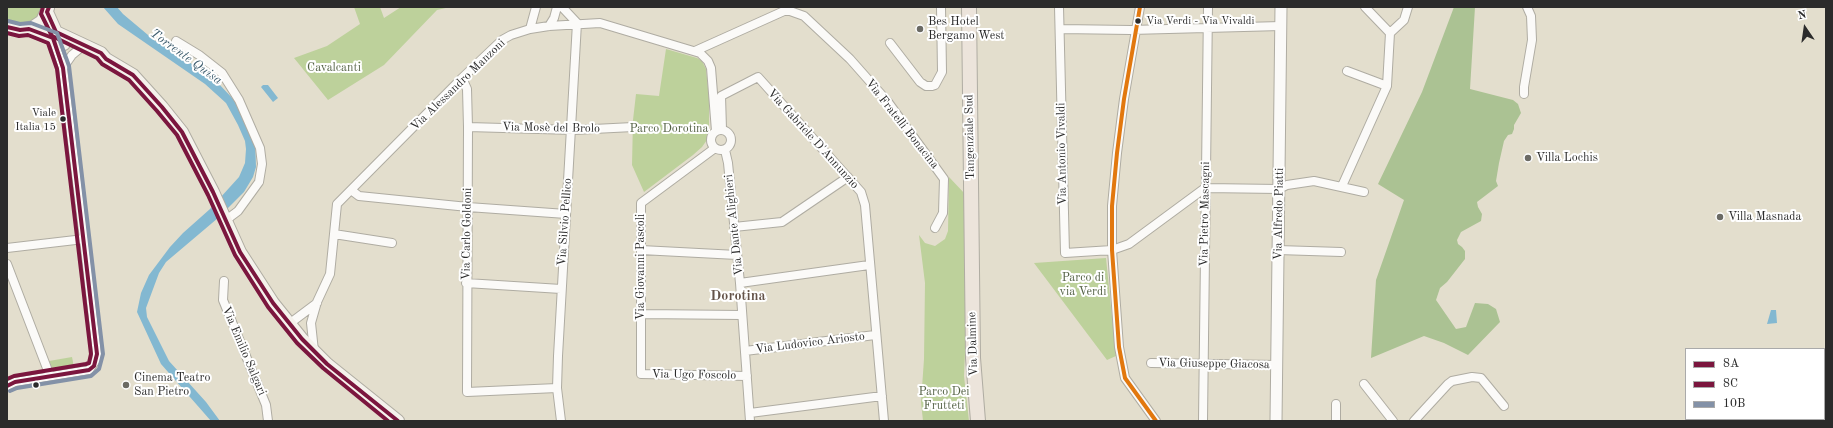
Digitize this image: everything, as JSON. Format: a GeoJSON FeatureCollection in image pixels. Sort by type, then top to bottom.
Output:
{"type":"FeatureCollection","features":[{"type":"Feature","properties":{"kind":"highway","name":"Tangenziale Sud"},"geometry":{"type":"LineString","coordinates":[[969,7],[972,267]]}},
{"type":"Feature","properties":{"kind":"highway"},"geometry":{"type":"LineString","coordinates":[[972,267],[968,302],[968,368],[972,421]]}},
{"type":"Feature","properties":{"kind":"highway","name":"Via Dalmine"},"geometry":{"type":"LineString","coordinates":[[972,267],[973,358],[978,421]]}},
{"type":"Feature","properties":{"kind":"main road"},"geometry":{"type":"LineString","coordinates":[[29,29],[42,21],[48,10]]}},
{"type":"Feature","properties":{"kind":"main road"},"geometry":{"type":"LineString","coordinates":[[48,10],[56,32],[101,53],[106,59],[133,75],[162,107],[182,132],[213,192],[240,252],[256,278],[289,324],[314,351],[341,376],[398,421]]}},
{"type":"Feature","properties":{"kind":"main road"},"geometry":{"type":"LineString","coordinates":[[9,30],[29,29],[53,38],[97,59],[106,59]]}},
{"type":"Feature","properties":{"kind":"street"},"geometry":{"type":"LineString","coordinates":[[530,29],[536,7]]}},
{"type":"Feature","properties":{"kind":"street"},"geometry":{"type":"LineString","coordinates":[[549,26],[554,18],[557,7]]}},
{"type":"Feature","properties":{"kind":"street"},"geometry":{"type":"LineString","coordinates":[[562,7],[577,23]]}},
{"type":"Feature","properties":{"kind":"street"},"geometry":{"type":"LineString","coordinates":[[890,43],[920,82],[926,86],[935,85],[942,72],[941,7]]}},
{"type":"Feature","properties":{"kind":"street","name":"Via Antonio Vivaldi"},"geometry":{"type":"LineString","coordinates":[[1059,7],[1065,253],[1112,250]]}},
{"type":"Feature","properties":{"kind":"street"},"geometry":{"type":"LineString","coordinates":[[1140,7],[1124,99],[1117,153],[1112,206],[1112,250],[1119,347],[1125,378],[1156,421]]}},
{"type":"Feature","properties":{"kind":"street","name":"Via Pietro Mascagni"},"geometry":{"type":"LineString","coordinates":[[1203,421],[1208,7]]}},
{"type":"Feature","properties":{"kind":"street","name":"Via Alfredo Piatti"},"geometry":{"type":"LineString","coordinates":[[1276,421],[1281,7]]}},
{"type":"Feature","properties":{"kind":"street"},"geometry":{"type":"LineString","coordinates":[[1365,7],[1390,33]]}},
{"type":"Feature","properties":{"kind":"street"},"geometry":{"type":"LineString","coordinates":[[1342,186],[1387,86],[1390,33],[1404,20],[1408,7]]}},
{"type":"Feature","properties":{"kind":"street"},"geometry":{"type":"LineString","coordinates":[[1524,94],[1532,40],[1531,16],[1527,7]]}},
{"type":"Feature","properties":{"kind":"street","name":"Via Fratelli Bonacina"},"geometry":{"type":"LineString","coordinates":[[695,51],[784,11],[790,11],[804,16],[850,59],[888,102],[944,179],[943,213],[935,228]]}},
{"type":"Feature","properties":{"kind":"street","name":"Via Alessandro Manzoni"},"geometry":{"type":"LineString","coordinates":[[314,351],[311,323],[317,302],[330,274],[338,204],[348,192],[462,78],[502,40],[515,33],[530,29],[577,23],[600,23],[695,51],[704,56],[711,68],[719,130]]}},
{"type":"Feature","properties":{"kind":"street","name":"Via Silvio Pellico"},"geometry":{"type":"LineString","coordinates":[[561,421],[557,388],[561,289],[577,23]]}},
{"type":"Feature","properties":{"kind":"street"},"geometry":{"type":"LineString","coordinates":[[1060,29],[1136,30],[1281,26]]}},
{"type":"Feature","properties":{"kind":"street"},"geometry":{"type":"LineString","coordinates":[[7,386],[15,382],[89,370],[94,366],[97,354],[63,68],[53,38]]}},
{"type":"Feature","properties":{"kind":"street"},"geometry":{"type":"LineString","coordinates":[[176,41],[199,55],[222,73],[239,100],[260,148],[262,164],[259,182],[238,211],[226,220]]}},
{"type":"Feature","properties":{"kind":"street"},"geometry":{"type":"LineString","coordinates":[[63,68],[72,55],[78,50]]}},
{"type":"Feature","properties":{"kind":"street"},"geometry":{"type":"LineString","coordinates":[[1346,71],[1387,86]]}},
{"type":"Feature","properties":{"kind":"street","name":"Via Gabriele D'Annunzio"},"geometry":{"type":"LineString","coordinates":[[719,130],[721,96],[758,77],[861,192],[864,198],[875,335],[884,421]]}},
{"type":"Feature","properties":{"kind":"street","name":"Via Carlo Goldoni"},"geometry":{"type":"LineString","coordinates":[[462,78],[467,89],[468,127],[466,392],[557,388]]}},
{"type":"Feature","properties":{"kind":"street","name":"Via Mosè del Brolo"},"geometry":{"type":"LineString","coordinates":[[468,127],[571,130],[633,127]]}},
{"type":"Feature","properties":{"kind":"street"},"geometry":{"type":"LineString","coordinates":[[719,130],[711,140],[715,148],[725,150]]}},
{"type":"Feature","properties":{"kind":"street","name":"Via Dante Alighieri"},"geometry":{"type":"LineString","coordinates":[[719,130],[729,133],[732,137],[730,147],[725,150],[728,163],[740,283],[750,417]]}},
{"type":"Feature","properties":{"kind":"street","name":"Via Giovanni Pascoli"},"geometry":{"type":"LineString","coordinates":[[641,374],[641,204],[715,148]]}},
{"type":"Feature","properties":{"kind":"street"},"geometry":{"type":"LineString","coordinates":[[734,227],[782,222],[848,177]]}},
{"type":"Feature","properties":{"kind":"street"},"geometry":{"type":"LineString","coordinates":[[1112,250],[1129,244],[1205,188],[1279,189],[1287,185],[1314,181],[1364,192]]}},
{"type":"Feature","properties":{"kind":"street"},"geometry":{"type":"LineString","coordinates":[[348,192],[359,196],[468,207],[566,214]]}},
{"type":"Feature","properties":{"kind":"street"},"geometry":{"type":"LineString","coordinates":[[334,234],[392,243]]}},
{"type":"Feature","properties":{"kind":"street"},"geometry":{"type":"LineString","coordinates":[[7,248],[84,239]]}},
{"type":"Feature","properties":{"kind":"street"},"geometry":{"type":"LineString","coordinates":[[641,250],[737,255]]}},
{"type":"Feature","properties":{"kind":"street"},"geometry":{"type":"LineString","coordinates":[[1278,250],[1341,252]]}},
{"type":"Feature","properties":{"kind":"street"},"geometry":{"type":"LineString","coordinates":[[7,264],[50,376]]}},
{"type":"Feature","properties":{"kind":"street"},"geometry":{"type":"LineString","coordinates":[[740,283],[869,266]]}},
{"type":"Feature","properties":{"kind":"street","name":"Via Emilio Salgari"},"geometry":{"type":"LineString","coordinates":[[224,281],[223,300],[266,405],[268,421]]}},
{"type":"Feature","properties":{"kind":"street"},"geometry":{"type":"LineString","coordinates":[[466,283],[561,289]]}},
{"type":"Feature","properties":{"kind":"street"},"geometry":{"type":"LineString","coordinates":[[289,324],[317,302]]}},
{"type":"Feature","properties":{"kind":"street"},"geometry":{"type":"LineString","coordinates":[[641,314],[742,315]]}},
{"type":"Feature","properties":{"kind":"street","name":"Via Ludovico Ariosto"},"geometry":{"type":"LineString","coordinates":[[745,351],[875,335]]}},
{"type":"Feature","properties":{"kind":"street","name":"Via Giuseppe Giacosa"},"geometry":{"type":"LineString","coordinates":[[1151,363],[1277,365]]}},
{"type":"Feature","properties":{"kind":"street","name":"Via Ugo Foscolo"},"geometry":{"type":"LineString","coordinates":[[641,374],[747,376]]}},
{"type":"Feature","properties":{"kind":"street"},"geometry":{"type":"LineString","coordinates":[[1414,421],[1448,384],[1452,381],[1466,378],[1481,378],[1504,406]]}},
{"type":"Feature","properties":{"kind":"street"},"geometry":{"type":"LineString","coordinates":[[1364,384],[1393,421]]}},
{"type":"Feature","properties":{"kind":"street"},"geometry":{"type":"LineString","coordinates":[[750,417],[882,396]]}},
{"type":"Feature","properties":{"kind":"street"},"geometry":{"type":"LineString","coordinates":[[1336,404],[1336,421]]}},
{"type":"Feature","properties":{"kind":"green space"},"geometry":{"type":"Polygon","coordinates":[[[7,7],[45,7],[42,14],[29,24],[12,24],[7,21],[7,7]]]}},
{"type":"Feature","properties":{"kind":"green space","name":"Cavalcanti"},"geometry":{"type":"Polygon","coordinates":[[[354,7],[380,7],[384,18],[401,7],[450,7],[437,10],[384,65],[328,100],[294,58],[327,46],[360,24],[354,7]]]}},
{"type":"Feature","properties":{"kind":"green space"},"geometry":{"type":"Polygon","coordinates":[[[1454,7],[1475,7],[1470,89],[1513,100],[1518,104],[1521,113],[1514,125],[1512,134],[1508,135],[1504,141],[1496,181],[1498,186],[1477,202],[1482,214],[1481,221],[1461,232],[1457,240],[1458,244],[1465,251],[1465,259],[1447,282],[1440,288],[1436,300],[1456,329],[1466,327],[1475,303],[1488,304],[1496,309],[1500,322],[1468,355],[1444,343],[1424,336],[1371,358],[1376,280],[1404,200],[1378,184],[1422,92],[1454,7]]]}},
{"type":"Feature","properties":{"kind":"green space","name":"Parco Dorotina"},"geometry":{"type":"Polygon","coordinates":[[[666,49],[697,58],[702,61],[706,69],[709,98],[709,137],[702,147],[693,155],[644,192],[632,165],[633,120],[636,94],[659,96],[666,49]]]}},
{"type":"Feature","properties":{"kind":"green space","name":"Parco Dei Frutteti"},"geometry":{"type":"Polygon","coordinates":[[[949,177],[965,194],[966,329],[964,376],[969,421],[923,421],[921,402],[924,359],[925,283],[919,235],[925,243],[935,246],[945,239],[948,231],[949,177]]]}},
{"type":"Feature","properties":{"kind":"green space","name":"Parco di via Verdi"},"geometry":{"type":"Polygon","coordinates":[[[1106,258],[1116,356],[1107,360],[1034,263],[1106,258]]]}},
{"type":"Feature","properties":{"kind":"green space"},"geometry":{"type":"Polygon","coordinates":[[[72,357],[74,367],[53,370],[49,361],[72,357]]]}},
{"type":"Feature","properties":{"kind":"water"},"geometry":{"type":"Polygon","coordinates":[[[103,7],[117,7],[123,14],[154,40],[189,62],[218,83],[236,102],[255,138],[256,167],[253,177],[244,192],[218,218],[166,262],[159,273],[146,308],[147,317],[169,361],[206,402],[220,421],[211,421],[161,364],[137,312],[141,293],[149,275],[170,247],[210,209],[239,177],[245,163],[245,141],[226,103],[205,84],[118,24],[103,7]]]}},
{"type":"Feature","properties":{"kind":"water"},"geometry":{"type":"Polygon","coordinates":[[[263,85],[268,85],[278,98],[273,102],[261,87],[263,85]]]}},
{"type":"Feature","properties":{"kind":"water"},"geometry":{"type":"Polygon","coordinates":[[[1771,310],[1776,310],[1777,323],[1767,324],[1771,310]]]}},
{"type":"Feature","properties":{"kind":"transit line","name":"8C"},"geometry":{"type":"LineString","coordinates":[[43,7],[41,14],[52,36],[97,58],[102,64],[129,80],[157,111],[177,135],[208,195],[235,255],[268,307],[297,343],[323,368],[388,421]]}},
{"type":"Feature","properties":{"kind":"transit line","name":"8A"},"geometry":{"type":"LineString","coordinates":[[49,7],[47,12],[56,32],[101,53],[106,59],[133,75],[162,107],[182,132],[213,192],[240,252],[273,303],[302,339],[327,364],[398,421]]}},
{"type":"Feature","properties":{"kind":"transit line"},"geometry":{"type":"LineString","coordinates":[[1140,7],[1124,99],[1117,153],[1112,206],[1112,250],[1119,347],[1125,378],[1156,421]]}},
{"type":"Feature","properties":{"kind":"transit line","name":"10B"},"geometry":{"type":"LineString","coordinates":[[8,21],[20,24],[31,23],[57,33],[69,66],[103,354],[99,369],[91,376],[17,388],[10,391]]}},
{"type":"Feature","properties":{"kind":"transit line","name":"8A"},"geometry":{"type":"LineString","coordinates":[[7,27],[20,30],[29,29],[53,38],[63,68],[97,354],[94,366],[89,370],[15,382],[7,386]]}},
{"type":"Feature","properties":{"kind":"transit line","name":"8C"},"geometry":{"type":"LineString","coordinates":[[7,33],[19,36],[28,35],[48,43],[57,69],[91,354],[89,363],[86,364],[14,376],[7,379]]}},
{"type":"Feature","properties":{"kind":"place","name":"Via Verdi - Via Vivaldi"},"geometry":{"type":"Point","coordinates":[1138,21]}},
{"type":"Feature","properties":{"kind":"place","name":"Bes Hotel Bergamo West"},"geometry":{"type":"Point","coordinates":[920,29]}},
{"type":"Feature","properties":{"kind":"place","name":"Viale Italia 15"},"geometry":{"type":"Point","coordinates":[63,119]}},
{"type":"Feature","properties":{"kind":"place","name":"Villa Lochis"},"geometry":{"type":"Point","coordinates":[1528,158]}},
{"type":"Feature","properties":{"kind":"place","name":"Villa Masnada"},"geometry":{"type":"Point","coordinates":[1720,217]}},
{"type":"Feature","properties":{"kind":"place","name":"Cinema Teatro San Pietro"},"geometry":{"type":"Point","coordinates":[126,385]}},
{"type":"Feature","properties":{"kind":"district","name":"Dorotina"},"geometry":{"type":"Point","coordinates":[738,296]}},
{"type":"Feature","properties":{"kind":"water label","name":"Torrente Quisa"},"geometry":{"type":"Point","coordinates":[186,57]}}]}
